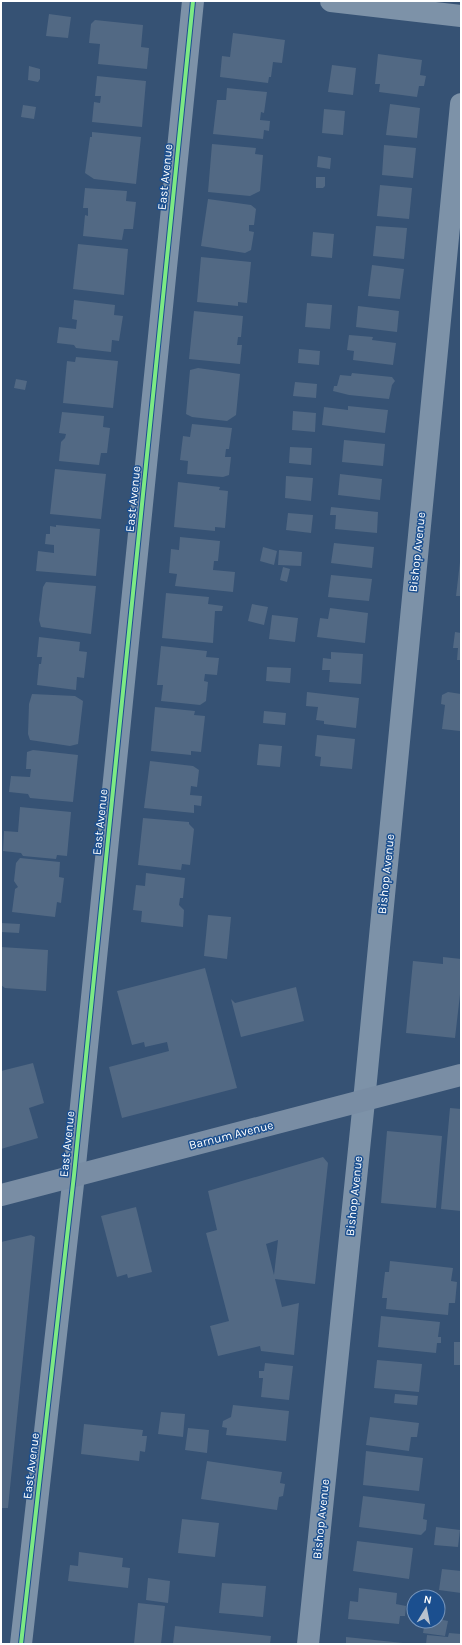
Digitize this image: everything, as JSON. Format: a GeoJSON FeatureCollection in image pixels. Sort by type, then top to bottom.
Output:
{"type":"FeatureCollection","features":[{"type":"Feature","properties":{"kind":"main road","name":"Barnum Avenue"},"geometry":{"type":"LineString","coordinates":[[1,1195],[461,1075]]}},
{"type":"Feature","properties":{"kind":"street","name":"East Avenue"},"geometry":{"type":"LineString","coordinates":[[21,1644],[74,1175],[193,1]]}},
{"type":"Feature","properties":{"kind":"street"},"geometry":{"type":"LineString","coordinates":[[331,1],[461,16]]}},
{"type":"Feature","properties":{"kind":"street","name":"Bishop Avenue"},"geometry":{"type":"LineString","coordinates":[[308,1644],[364,1101],[461,104]]}},
{"type":"Feature","properties":{"kind":"building"},"geometry":{"type":"Polygon","coordinates":[[[49,14],[71,17],[68,38],[46,36],[49,14]]]}},
{"type":"Feature","properties":{"kind":"building"},"geometry":{"type":"Polygon","coordinates":[[[95,20],[143,25],[141,47],[149,48],[147,69],[98,64],[100,44],[89,43],[91,24],[95,20]]]}},
{"type":"Feature","properties":{"kind":"building"},"geometry":{"type":"Polygon","coordinates":[[[233,33],[285,40],[282,63],[273,62],[271,77],[269,77],[268,83],[220,77],[222,56],[230,57],[233,33]]]}},
{"type":"Feature","properties":{"kind":"building"},"geometry":{"type":"Polygon","coordinates":[[[378,54],[422,60],[420,75],[426,76],[424,86],[419,86],[417,97],[379,92],[380,84],[375,84],[378,54]]]}},
{"type":"Feature","properties":{"kind":"building"},"geometry":{"type":"Polygon","coordinates":[[[332,65],[356,68],[353,95],[328,92],[332,65]]]}},
{"type":"Feature","properties":{"kind":"building"},"geometry":{"type":"Polygon","coordinates":[[[29,66],[40,69],[40,79],[38,82],[28,80],[29,66]]]}},
{"type":"Feature","properties":{"kind":"building"},"geometry":{"type":"Polygon","coordinates":[[[97,76],[146,81],[142,127],[92,122],[94,102],[100,103],[101,96],[95,96],[97,76]]]}},
{"type":"Feature","properties":{"kind":"building"},"geometry":{"type":"Polygon","coordinates":[[[227,88],[267,92],[264,113],[261,112],[260,120],[270,121],[269,131],[264,130],[263,139],[213,134],[217,100],[226,100],[227,88]]]}},
{"type":"Feature","properties":{"kind":"building"},"geometry":{"type":"Polygon","coordinates":[[[390,104],[420,108],[417,138],[386,135],[390,104]]]}},
{"type":"Feature","properties":{"kind":"building"},"geometry":{"type":"Polygon","coordinates":[[[23,105],[36,107],[34,119],[21,117],[23,105]]]}},
{"type":"Feature","properties":{"kind":"building"},"geometry":{"type":"Polygon","coordinates":[[[324,109],[345,111],[343,135],[322,133],[324,109]]]}},
{"type":"Feature","properties":{"kind":"building"},"geometry":{"type":"Polygon","coordinates":[[[92,132],[141,137],[136,184],[94,179],[85,173],[92,132]]]}},
{"type":"Feature","properties":{"kind":"building"},"geometry":{"type":"Polygon","coordinates":[[[212,144],[256,148],[255,154],[263,155],[260,191],[250,196],[208,192],[212,144]]]}},
{"type":"Feature","properties":{"kind":"building"},"geometry":{"type":"Polygon","coordinates":[[[384,145],[416,148],[413,178],[382,175],[384,145]]]}},
{"type":"Feature","properties":{"kind":"building"},"geometry":{"type":"Polygon","coordinates":[[[318,156],[331,158],[330,169],[317,167],[318,156]]]}},
{"type":"Feature","properties":{"kind":"building"},"geometry":{"type":"Polygon","coordinates":[[[316,177],[325,177],[325,186],[323,188],[316,188],[316,177]]]}},
{"type":"Feature","properties":{"kind":"building"},"geometry":{"type":"Polygon","coordinates":[[[380,185],[412,188],[409,219],[377,216],[380,185]]]}},
{"type":"Feature","properties":{"kind":"building"},"geometry":{"type":"Polygon","coordinates":[[[85,188],[127,191],[126,201],[136,202],[133,229],[124,229],[122,240],[83,236],[85,215],[88,216],[88,208],[83,208],[85,188]]]}},
{"type":"Feature","properties":{"kind":"building"},"geometry":{"type":"Polygon","coordinates":[[[208,199],[251,205],[256,209],[254,225],[249,225],[249,231],[254,232],[251,250],[245,253],[201,246],[208,199]]]}},
{"type":"Feature","properties":{"kind":"building"},"geometry":{"type":"Polygon","coordinates":[[[376,226],[407,228],[404,259],[373,256],[376,226]]]}},
{"type":"Feature","properties":{"kind":"building"},"geometry":{"type":"Polygon","coordinates":[[[313,232],[334,234],[332,258],[311,256],[313,232]]]}},
{"type":"Feature","properties":{"kind":"building"},"geometry":{"type":"Polygon","coordinates":[[[78,244],[128,249],[124,295],[73,289],[78,244]]]}},
{"type":"Feature","properties":{"kind":"building"},"geometry":{"type":"Polygon","coordinates":[[[201,257],[251,262],[247,303],[238,302],[238,306],[197,302],[201,257]]]}},
{"type":"Feature","properties":{"kind":"building"},"geometry":{"type":"Polygon","coordinates":[[[372,265],[404,269],[400,299],[368,296],[372,265]]]}},
{"type":"Feature","properties":{"kind":"building"},"geometry":{"type":"Polygon","coordinates":[[[74,300],[115,305],[114,315],[123,316],[119,341],[112,340],[111,352],[76,348],[74,345],[57,343],[59,327],[76,329],[77,320],[72,319],[74,300]]]}},
{"type":"Feature","properties":{"kind":"building"},"geometry":{"type":"Polygon","coordinates":[[[307,303],[332,305],[330,329],[305,327],[307,303]]]}},
{"type":"Feature","properties":{"kind":"building"},"geometry":{"type":"Polygon","coordinates":[[[358,306],[399,311],[397,332],[356,327],[358,306]]]}},
{"type":"Feature","properties":{"kind":"building"},"geometry":{"type":"Polygon","coordinates":[[[194,311],[243,316],[241,337],[238,337],[237,345],[242,345],[240,364],[189,359],[194,311]]]}},
{"type":"Feature","properties":{"kind":"building"},"geometry":{"type":"Polygon","coordinates":[[[349,335],[373,337],[372,340],[396,343],[393,365],[353,360],[354,351],[347,350],[349,335]]]}},
{"type":"Feature","properties":{"kind":"building"},"geometry":{"type":"Polygon","coordinates":[[[299,349],[320,351],[319,365],[298,363],[299,349]]]}},
{"type":"Feature","properties":{"kind":"building"},"geometry":{"type":"Polygon","coordinates":[[[76,357],[118,361],[113,408],[63,403],[67,361],[75,362],[76,357]]]}},
{"type":"Feature","properties":{"kind":"building"},"geometry":{"type":"Polygon","coordinates":[[[198,368],[240,374],[236,415],[227,421],[192,417],[186,414],[190,370],[198,368]]]}},
{"type":"Feature","properties":{"kind":"building"},"geometry":{"type":"Polygon","coordinates":[[[352,373],[392,377],[395,381],[392,385],[389,399],[349,395],[333,391],[334,386],[337,386],[340,375],[351,376],[352,373]]]}},
{"type":"Feature","properties":{"kind":"building"},"geometry":{"type":"Polygon","coordinates":[[[16,379],[27,381],[25,390],[14,388],[16,379]]]}},
{"type":"Feature","properties":{"kind":"building"},"geometry":{"type":"Polygon","coordinates":[[[295,382],[317,384],[316,398],[293,396],[295,382]]]}},
{"type":"Feature","properties":{"kind":"building"},"geometry":{"type":"Polygon","coordinates":[[[348,406],[388,410],[385,433],[322,425],[324,407],[348,410],[348,406]]]}},
{"type":"Feature","properties":{"kind":"building"},"geometry":{"type":"Polygon","coordinates":[[[293,411],[316,413],[315,432],[292,430],[293,411]]]}},
{"type":"Feature","properties":{"kind":"building"},"geometry":{"type":"Polygon","coordinates":[[[62,412],[104,416],[103,427],[110,428],[107,453],[101,453],[99,465],[59,461],[61,442],[65,438],[66,434],[59,433],[62,412]]]}},
{"type":"Feature","properties":{"kind":"building"},"geometry":{"type":"Polygon","coordinates":[[[192,424],[232,428],[229,449],[226,449],[225,457],[231,457],[229,475],[223,477],[187,474],[188,461],[180,460],[183,436],[190,437],[192,424]]]}},
{"type":"Feature","properties":{"kind":"building"},"geometry":{"type":"Polygon","coordinates":[[[344,440],[385,444],[383,466],[342,462],[344,440]]]}},
{"type":"Feature","properties":{"kind":"building"},"geometry":{"type":"Polygon","coordinates":[[[290,447],[312,448],[311,465],[289,463],[290,447]]]}},
{"type":"Feature","properties":{"kind":"building"},"geometry":{"type":"Polygon","coordinates":[[[55,469],[106,474],[101,519],[50,514],[55,469]]]}},
{"type":"Feature","properties":{"kind":"building"},"geometry":{"type":"Polygon","coordinates":[[[340,474],[382,479],[380,500],[338,495],[340,474]]]}},
{"type":"Feature","properties":{"kind":"building"},"geometry":{"type":"Polygon","coordinates":[[[286,476],[313,478],[311,501],[285,498],[286,476]]]}},
{"type":"Feature","properties":{"kind":"building"},"geometry":{"type":"Polygon","coordinates":[[[178,482],[220,487],[219,490],[228,491],[225,528],[215,527],[215,531],[174,527],[178,482]]]}},
{"type":"Feature","properties":{"kind":"building"},"geometry":{"type":"Polygon","coordinates":[[[331,507],[378,512],[377,533],[335,529],[336,515],[330,515],[331,507]]]}},
{"type":"Feature","properties":{"kind":"building"},"geometry":{"type":"Polygon","coordinates":[[[288,513],[313,515],[311,533],[286,530],[288,513]]]}},
{"type":"Feature","properties":{"kind":"building"},"geometry":{"type":"Polygon","coordinates":[[[56,525],[100,529],[96,576],[36,571],[38,551],[54,553],[54,545],[45,544],[46,534],[50,534],[50,526],[56,527],[56,525]]]}},
{"type":"Feature","properties":{"kind":"building"},"geometry":{"type":"Polygon","coordinates":[[[180,537],[220,541],[218,561],[214,561],[213,570],[235,572],[233,592],[175,586],[177,574],[169,573],[171,549],[179,550],[180,537]]]}},
{"type":"Feature","properties":{"kind":"building"},"geometry":{"type":"Polygon","coordinates":[[[334,543],[374,547],[372,568],[331,563],[334,543]]]}},
{"type":"Feature","properties":{"kind":"building"},"geometry":{"type":"Polygon","coordinates":[[[263,547],[277,551],[274,565],[260,561],[263,547]]]}},
{"type":"Feature","properties":{"kind":"building"},"geometry":{"type":"Polygon","coordinates":[[[279,550],[302,552],[301,566],[278,565],[279,550]]]}},
{"type":"Feature","properties":{"kind":"building"},"geometry":{"type":"Polygon","coordinates":[[[460,562],[461,596],[456,596],[460,562]]]}},
{"type":"Feature","properties":{"kind":"building"},"geometry":{"type":"Polygon","coordinates":[[[283,567],[290,569],[287,582],[280,580],[283,567]]]}},
{"type":"Feature","properties":{"kind":"building"},"geometry":{"type":"Polygon","coordinates":[[[331,575],[372,579],[369,601],[328,597],[331,575]]]}},
{"type":"Feature","properties":{"kind":"building"},"geometry":{"type":"Polygon","coordinates":[[[46,582],[96,586],[91,634],[41,627],[39,620],[43,587],[46,582]]]}},
{"type":"Feature","properties":{"kind":"building"},"geometry":{"type":"Polygon","coordinates":[[[166,593],[209,597],[208,604],[223,606],[222,611],[215,611],[213,643],[162,638],[166,593]]]}},
{"type":"Feature","properties":{"kind":"building"},"geometry":{"type":"Polygon","coordinates":[[[252,604],[268,607],[264,625],[248,621],[252,604]]]}},
{"type":"Feature","properties":{"kind":"building"},"geometry":{"type":"Polygon","coordinates":[[[330,608],[368,613],[365,643],[317,637],[320,618],[328,619],[330,608]]]}},
{"type":"Feature","properties":{"kind":"building"},"geometry":{"type":"Polygon","coordinates":[[[272,615],[298,618],[295,642],[269,639],[272,615]]]}},
{"type":"Feature","properties":{"kind":"building"},"geometry":{"type":"Polygon","coordinates":[[[455,632],[461,633],[461,660],[457,660],[458,648],[453,648],[455,632]]]}},
{"type":"Feature","properties":{"kind":"building"},"geometry":{"type":"Polygon","coordinates":[[[39,637],[80,642],[79,651],[87,652],[84,678],[77,677],[76,690],[37,685],[39,664],[41,664],[42,657],[37,657],[39,637]]]}},
{"type":"Feature","properties":{"kind":"building"},"geometry":{"type":"Polygon","coordinates":[[[161,646],[207,651],[206,657],[219,658],[217,675],[205,674],[204,681],[208,682],[206,701],[200,705],[161,701],[163,685],[157,685],[161,646]]]}},
{"type":"Feature","properties":{"kind":"building"},"geometry":{"type":"Polygon","coordinates":[[[331,652],[363,654],[361,684],[329,682],[330,670],[322,670],[323,658],[331,659],[331,652]]]}},
{"type":"Feature","properties":{"kind":"building"},"geometry":{"type":"Polygon","coordinates":[[[267,667],[291,668],[290,683],[266,681],[267,667]]]}},
{"type":"Feature","properties":{"kind":"building"},"geometry":{"type":"Polygon","coordinates":[[[307,692],[359,698],[356,728],[324,724],[324,721],[316,720],[318,707],[306,706],[307,692]]]}},
{"type":"Feature","properties":{"kind":"building"},"geometry":{"type":"Polygon","coordinates":[[[448,692],[461,694],[460,731],[442,729],[445,705],[441,704],[442,695],[448,692]]]}},
{"type":"Feature","properties":{"kind":"building"},"geometry":{"type":"Polygon","coordinates":[[[32,694],[75,696],[83,701],[78,744],[70,746],[30,740],[28,734],[29,704],[32,694]]]}},
{"type":"Feature","properties":{"kind":"building"},"geometry":{"type":"Polygon","coordinates":[[[155,707],[195,711],[194,715],[205,716],[201,752],[191,751],[191,755],[151,751],[155,707]]]}},
{"type":"Feature","properties":{"kind":"building"},"geometry":{"type":"Polygon","coordinates":[[[264,711],[286,713],[285,725],[263,723],[264,711]]]}},
{"type":"Feature","properties":{"kind":"building"},"geometry":{"type":"Polygon","coordinates":[[[317,735],[355,739],[352,769],[320,766],[321,757],[315,756],[317,735]]]}},
{"type":"Feature","properties":{"kind":"building"},"geometry":{"type":"Polygon","coordinates":[[[259,744],[282,746],[280,767],[257,765],[259,744]]]}},
{"type":"Feature","properties":{"kind":"building"},"geometry":{"type":"Polygon","coordinates":[[[33,750],[78,755],[73,802],[30,798],[28,794],[9,792],[11,776],[30,777],[31,769],[26,769],[27,752],[33,750]]]}},
{"type":"Feature","properties":{"kind":"building"},"geometry":{"type":"Polygon","coordinates":[[[150,761],[193,766],[199,770],[197,787],[191,786],[190,795],[202,796],[201,806],[194,805],[194,813],[144,808],[150,761]]]}},
{"type":"Feature","properties":{"kind":"building"},"geometry":{"type":"Polygon","coordinates":[[[20,807],[71,812],[67,856],[57,855],[56,859],[23,856],[21,853],[3,851],[4,831],[18,832],[20,807]]]}},
{"type":"Feature","properties":{"kind":"building"},"geometry":{"type":"Polygon","coordinates":[[[143,818],[189,822],[194,829],[190,865],[182,864],[181,870],[138,865],[143,818]]]}},
{"type":"Feature","properties":{"kind":"building"},"geometry":{"type":"Polygon","coordinates":[[[20,858],[60,862],[59,877],[64,878],[61,903],[57,902],[55,917],[12,912],[15,889],[18,887],[14,881],[16,863],[20,858]]]}},
{"type":"Feature","properties":{"kind":"building"},"geometry":{"type":"Polygon","coordinates":[[[146,873],[185,878],[183,898],[180,898],[179,905],[184,910],[183,927],[141,922],[142,911],[133,910],[136,885],[145,886],[146,873]]]}},
{"type":"Feature","properties":{"kind":"building"},"geometry":{"type":"Polygon","coordinates":[[[208,915],[231,917],[227,959],[204,956],[208,915]]]}},
{"type":"Feature","properties":{"kind":"building"},"geometry":{"type":"Polygon","coordinates":[[[1,923],[20,924],[19,933],[1,932],[1,923]]]}},
{"type":"Feature","properties":{"kind":"building"},"geometry":{"type":"Polygon","coordinates":[[[1,947],[48,950],[46,991],[5,988],[1,985],[1,947]]]}},
{"type":"Feature","properties":{"kind":"building"},"geometry":{"type":"Polygon","coordinates":[[[443,957],[461,959],[461,986],[455,1038],[406,1033],[413,961],[443,964],[443,957]]]}},
{"type":"Feature","properties":{"kind":"building"},"geometry":{"type":"Polygon","coordinates":[[[205,968],[237,1088],[122,1118],[109,1067],[169,1051],[167,1042],[145,1047],[144,1042],[132,1045],[117,991],[205,968]]]}},
{"type":"Feature","properties":{"kind":"building"},"geometry":{"type":"Polygon","coordinates":[[[296,987],[304,1021],[241,1037],[231,999],[235,1003],[296,987]]]}},
{"type":"Feature","properties":{"kind":"building"},"geometry":{"type":"Polygon","coordinates":[[[33,1063],[44,1103],[29,1108],[38,1138],[1,1149],[1,1071],[33,1063]]]}},
{"type":"Feature","properties":{"kind":"building"},"geometry":{"type":"Polygon","coordinates":[[[450,1108],[461,1109],[461,1211],[441,1209],[450,1108]]]}},
{"type":"Feature","properties":{"kind":"building"},"geometry":{"type":"Polygon","coordinates":[[[387,1131],[442,1136],[436,1208],[381,1203],[387,1131]]]}},
{"type":"Feature","properties":{"kind":"building"},"geometry":{"type":"Polygon","coordinates":[[[323,1157],[328,1163],[315,1284],[275,1279],[282,1307],[299,1303],[294,1355],[261,1351],[260,1346],[218,1356],[210,1326],[229,1321],[206,1233],[217,1230],[208,1191],[323,1157]],[[278,1240],[266,1244],[274,1275],[278,1240]]]}},
{"type":"Feature","properties":{"kind":"building"},"geometry":{"type":"Polygon","coordinates":[[[136,1207],[152,1272],[128,1278],[127,1274],[117,1277],[101,1216],[136,1207]]]}},
{"type":"Feature","properties":{"kind":"building"},"geometry":{"type":"Polygon","coordinates":[[[31,1235],[35,1237],[8,1508],[1,1508],[1,1242],[31,1235]]]}},
{"type":"Feature","properties":{"kind":"building"},"geometry":{"type":"Polygon","coordinates":[[[390,1261],[453,1268],[451,1281],[457,1282],[455,1303],[449,1303],[448,1315],[386,1309],[387,1298],[382,1298],[385,1272],[389,1272],[390,1261]]]}},
{"type":"Feature","properties":{"kind":"building"},"geometry":{"type":"Polygon","coordinates":[[[381,1316],[440,1322],[438,1337],[441,1337],[441,1343],[437,1343],[436,1353],[378,1347],[381,1316]]]}},
{"type":"Feature","properties":{"kind":"building"},"geometry":{"type":"Polygon","coordinates":[[[454,1342],[461,1342],[461,1365],[454,1365],[454,1342]]]}},
{"type":"Feature","properties":{"kind":"building"},"geometry":{"type":"Polygon","coordinates":[[[377,1360],[422,1364],[419,1392],[374,1388],[377,1360]]]}},
{"type":"Feature","properties":{"kind":"building"},"geometry":{"type":"Polygon","coordinates":[[[265,1363],[293,1366],[289,1400],[261,1397],[263,1378],[259,1378],[259,1371],[264,1371],[265,1363]]]}},
{"type":"Feature","properties":{"kind":"building"},"geometry":{"type":"Polygon","coordinates":[[[395,1394],[418,1396],[417,1405],[394,1403],[395,1394]]]}},
{"type":"Feature","properties":{"kind":"building"},"geometry":{"type":"Polygon","coordinates":[[[233,1405],[289,1411],[286,1441],[226,1435],[227,1428],[222,1427],[223,1421],[231,1417],[233,1405]]]}},
{"type":"Feature","properties":{"kind":"building"},"geometry":{"type":"Polygon","coordinates":[[[161,1412],[185,1414],[183,1437],[158,1434],[161,1412]]]}},
{"type":"Feature","properties":{"kind":"building"},"geometry":{"type":"Polygon","coordinates":[[[370,1417],[419,1423],[417,1437],[411,1437],[409,1451],[366,1445],[370,1417]]]}},
{"type":"Feature","properties":{"kind":"building"},"geometry":{"type":"Polygon","coordinates":[[[84,1424],[143,1430],[142,1436],[147,1436],[145,1452],[140,1451],[139,1461],[81,1454],[84,1424]]]}},
{"type":"Feature","properties":{"kind":"building"},"geometry":{"type":"Polygon","coordinates":[[[188,1428],[209,1430],[207,1453],[185,1450],[188,1428]]]}},
{"type":"Feature","properties":{"kind":"building"},"geometry":{"type":"Polygon","coordinates":[[[366,1451],[423,1458],[419,1491],[363,1485],[366,1451]]]}},
{"type":"Feature","properties":{"kind":"building"},"geometry":{"type":"Polygon","coordinates":[[[207,1461],[282,1472],[280,1483],[285,1484],[283,1496],[279,1497],[277,1510],[201,1499],[207,1461]]]}},
{"type":"Feature","properties":{"kind":"building"},"geometry":{"type":"Polygon","coordinates":[[[363,1496],[425,1504],[423,1519],[427,1520],[426,1530],[421,1535],[359,1527],[363,1496]]]}},
{"type":"Feature","properties":{"kind":"building"},"geometry":{"type":"Polygon","coordinates":[[[182,1519],[219,1523],[215,1557],[178,1553],[182,1519]]]}},
{"type":"Feature","properties":{"kind":"building"},"geometry":{"type":"Polygon","coordinates":[[[436,1527],[460,1530],[458,1547],[434,1545],[436,1527]]]}},
{"type":"Feature","properties":{"kind":"building"},"geometry":{"type":"Polygon","coordinates":[[[357,1541],[413,1548],[409,1579],[353,1571],[357,1541]]]}},
{"type":"Feature","properties":{"kind":"building"},"geometry":{"type":"Polygon","coordinates":[[[79,1552],[123,1558],[122,1567],[130,1568],[128,1588],[68,1581],[70,1565],[78,1566],[79,1552]]]}},
{"type":"Feature","properties":{"kind":"building"},"geometry":{"type":"Polygon","coordinates":[[[442,1569],[461,1571],[461,1593],[446,1591],[446,1589],[439,1589],[442,1569]]]}},
{"type":"Feature","properties":{"kind":"building"},"geometry":{"type":"Polygon","coordinates":[[[148,1578],[170,1581],[168,1603],[146,1600],[148,1578]]]}},
{"type":"Feature","properties":{"kind":"building"},"geometry":{"type":"Polygon","coordinates":[[[222,1583],[266,1586],[263,1617],[219,1613],[222,1583]]]}},
{"type":"Feature","properties":{"kind":"building"},"geometry":{"type":"Polygon","coordinates":[[[359,1588],[397,1593],[396,1604],[406,1606],[405,1616],[400,1616],[399,1624],[348,1619],[350,1601],[358,1602],[359,1588]]]}},
{"type":"Feature","properties":{"kind":"building"},"geometry":{"type":"Polygon","coordinates":[[[138,1603],[165,1606],[161,1644],[134,1644],[138,1603]]]}},
{"type":"Feature","properties":{"kind":"building"},"geometry":{"type":"Polygon","coordinates":[[[446,1621],[448,1621],[445,1636],[423,1633],[424,1629],[446,1629],[446,1621]]]}},
{"type":"Feature","properties":{"kind":"building"},"geometry":{"type":"Polygon","coordinates":[[[175,1626],[271,1636],[270,1644],[173,1644],[175,1626]]]}},
{"type":"Feature","properties":{"kind":"building"},"geometry":{"type":"Polygon","coordinates":[[[449,1633],[461,1634],[461,1644],[426,1644],[427,1635],[448,1637],[449,1633]]]}},
{"type":"Feature","properties":{"kind":"building"},"geometry":{"type":"Polygon","coordinates":[[[346,1637],[403,1643],[403,1644],[346,1644],[346,1637]]]}},
{"type":"Feature","properties":{"kind":"cycle path"},"geometry":{"type":"LineString","coordinates":[[21,1644],[74,1175],[193,1]]}}]}
